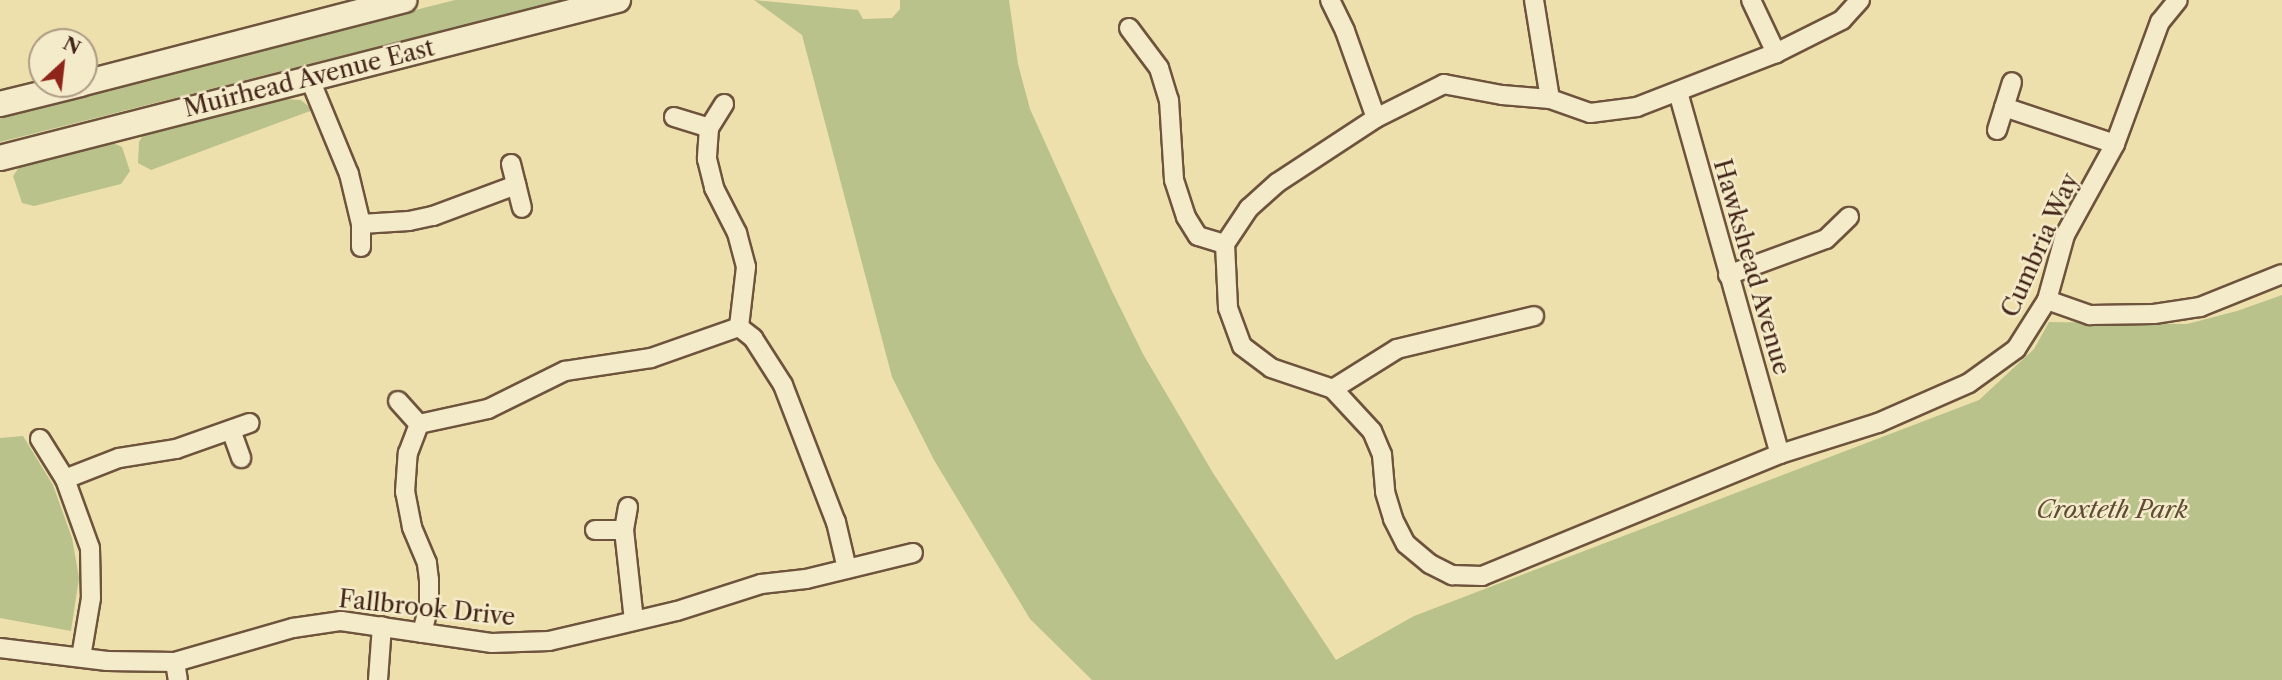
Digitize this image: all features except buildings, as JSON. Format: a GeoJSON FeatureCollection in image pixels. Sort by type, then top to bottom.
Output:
{"type":"FeatureCollection","features":[{"type":"Feature","properties":{"kind":"street","name":"Muirhead Avenue East"},"geometry":{"type":"LineString","coordinates":[[98,80],[404,0]]}},
{"type":"Feature","properties":{"kind":"street","name":"Muirhead Avenue East"},"geometry":{"type":"LineString","coordinates":[[0,158],[618,0]]}},
{"type":"Feature","properties":{"kind":"street"},"geometry":{"type":"LineString","coordinates":[[1330,0],[1345,31],[1376,118]]}},
{"type":"Feature","properties":{"kind":"street"},"geometry":{"type":"LineString","coordinates":[[1534,0],[1540,22],[1550,99]]}},
{"type":"Feature","properties":{"kind":"street"},"geometry":{"type":"LineString","coordinates":[[1751,0],[1776,53]]}},
{"type":"Feature","properties":{"kind":"street"},"geometry":{"type":"LineString","coordinates":[[1534,316],[1397,349],[1333,389],[1271,368],[1242,346],[1228,308],[1225,244],[1249,208],[1278,183],[1376,118],[1444,84],[1502,95],[1550,99],[1590,113],[1637,107],[1776,53],[1842,20],[1860,0]]}},
{"type":"Feature","properties":{"kind":"street","name":"Cumbria Way"},"geometry":{"type":"LineString","coordinates":[[1333,389],[1372,431],[1382,455],[1385,492],[1393,519],[1406,544],[1430,564],[1452,575],[1482,576],[1780,454],[1878,423],[1969,383],[2016,349],[2047,300],[2065,236],[2115,144],[2160,22],[2178,0]]}},
{"type":"Feature","properties":{"kind":"street"},"geometry":{"type":"LineString","coordinates":[[1129,28],[1159,68],[1169,100],[1174,180],[1186,217],[1198,236],[1225,244]]}},
{"type":"Feature","properties":{"kind":"street"},"geometry":{"type":"LineString","coordinates":[[309,77],[349,174],[362,225],[361,247]]}},
{"type":"Feature","properties":{"kind":"street"},"geometry":{"type":"LineString","coordinates":[[1997,130],[2012,82]]}},
{"type":"Feature","properties":{"kind":"street","name":"Hawkshead Avenue"},"geometry":{"type":"LineString","coordinates":[[1678,93],[1780,454]]}},
{"type":"Feature","properties":{"kind":"street","name":"Muirhead Avenue East"},"geometry":{"type":"LineString","coordinates":[[0,104],[28,97]]}},
{"type":"Feature","properties":{"kind":"street"},"geometry":{"type":"LineString","coordinates":[[724,104],[709,128],[709,172],[737,233],[746,267],[739,327]]}},
{"type":"Feature","properties":{"kind":"street"},"geometry":{"type":"LineString","coordinates":[[2004,107],[2115,144]]}},
{"type":"Feature","properties":{"kind":"street"},"geometry":{"type":"LineString","coordinates":[[674,117],[709,128]]}},
{"type":"Feature","properties":{"kind":"street"},"geometry":{"type":"LineString","coordinates":[[511,164],[522,208]]}},
{"type":"Feature","properties":{"kind":"street"},"geometry":{"type":"LineString","coordinates":[[362,225],[410,222],[516,185]]}},
{"type":"Feature","properties":{"kind":"street"},"geometry":{"type":"LineString","coordinates":[[1728,275],[1826,239],[1849,217]]}},
{"type":"Feature","properties":{"kind":"street"},"geometry":{"type":"LineString","coordinates":[[2047,300],[2090,315],[2154,314],[2200,307],[2282,274]]}},
{"type":"Feature","properties":{"kind":"street"},"geometry":{"type":"LineString","coordinates":[[419,424],[488,410],[565,371],[652,358],[739,327]]}},
{"type":"Feature","properties":{"kind":"street"},"geometry":{"type":"LineString","coordinates":[[739,327],[753,338],[783,385],[836,522],[846,569]]}},
{"type":"Feature","properties":{"kind":"street"},"geometry":{"type":"LineString","coordinates":[[398,401],[419,424]]}},
{"type":"Feature","properties":{"kind":"street"},"geometry":{"type":"LineString","coordinates":[[65,479],[118,458],[176,449],[250,423]]}},
{"type":"Feature","properties":{"kind":"street"},"geometry":{"type":"LineString","coordinates":[[419,424],[408,453],[405,492],[412,527],[427,563],[429,605],[422,633]]}},
{"type":"Feature","properties":{"kind":"street"},"geometry":{"type":"LineString","coordinates":[[230,430],[241,458]]}},
{"type":"Feature","properties":{"kind":"street"},"geometry":{"type":"LineString","coordinates":[[40,439],[65,479],[90,548],[91,598],[81,657]]}},
{"type":"Feature","properties":{"kind":"street"},"geometry":{"type":"LineString","coordinates":[[628,507],[624,530],[634,620]]}},
{"type":"Feature","properties":{"kind":"street"},"geometry":{"type":"LineString","coordinates":[[595,530],[624,530]]}},
{"type":"Feature","properties":{"kind":"street","name":"Fallbrook Drive"},"geometry":{"type":"LineString","coordinates":[[0,648],[176,671],[321,622],[361,621],[470,641],[516,644],[549,641],[677,611],[761,584],[806,579],[913,553]]}},
{"type":"Feature","properties":{"kind":"street"},"geometry":{"type":"LineString","coordinates":[[377,680],[383,626]]}},
{"type":"Feature","properties":{"kind":"green space"},"geometry":{"type":"Polygon","coordinates":[[[455,0],[564,0],[0,142],[0,115],[67,98],[98,98],[98,90],[455,0]]]}},
{"type":"Feature","properties":{"kind":"green space","name":"Croxteth Park"},"geometry":{"type":"Polygon","coordinates":[[[754,0],[858,10],[863,19],[892,18],[900,9],[900,0],[1009,0],[1018,64],[1030,109],[1143,354],[1213,473],[1336,660],[1414,616],[1979,400],[2034,349],[2049,322],[2187,324],[2237,311],[2282,295],[2282,680],[1092,680],[1030,619],[934,460],[892,377],[802,35],[754,0]]]}},
{"type":"Feature","properties":{"kind":"green space"},"geometry":{"type":"Polygon","coordinates":[[[284,99],[301,100],[313,110],[151,170],[138,163],[139,142],[144,134],[284,99]]]}},
{"type":"Feature","properties":{"kind":"green space"},"geometry":{"type":"Polygon","coordinates":[[[111,142],[122,147],[130,171],[121,184],[34,206],[22,203],[13,176],[20,166],[111,142]]]}},
{"type":"Feature","properties":{"kind":"green space"},"geometry":{"type":"Polygon","coordinates":[[[23,436],[53,485],[72,538],[79,578],[71,631],[0,618],[0,438],[23,436]]]}}]}
